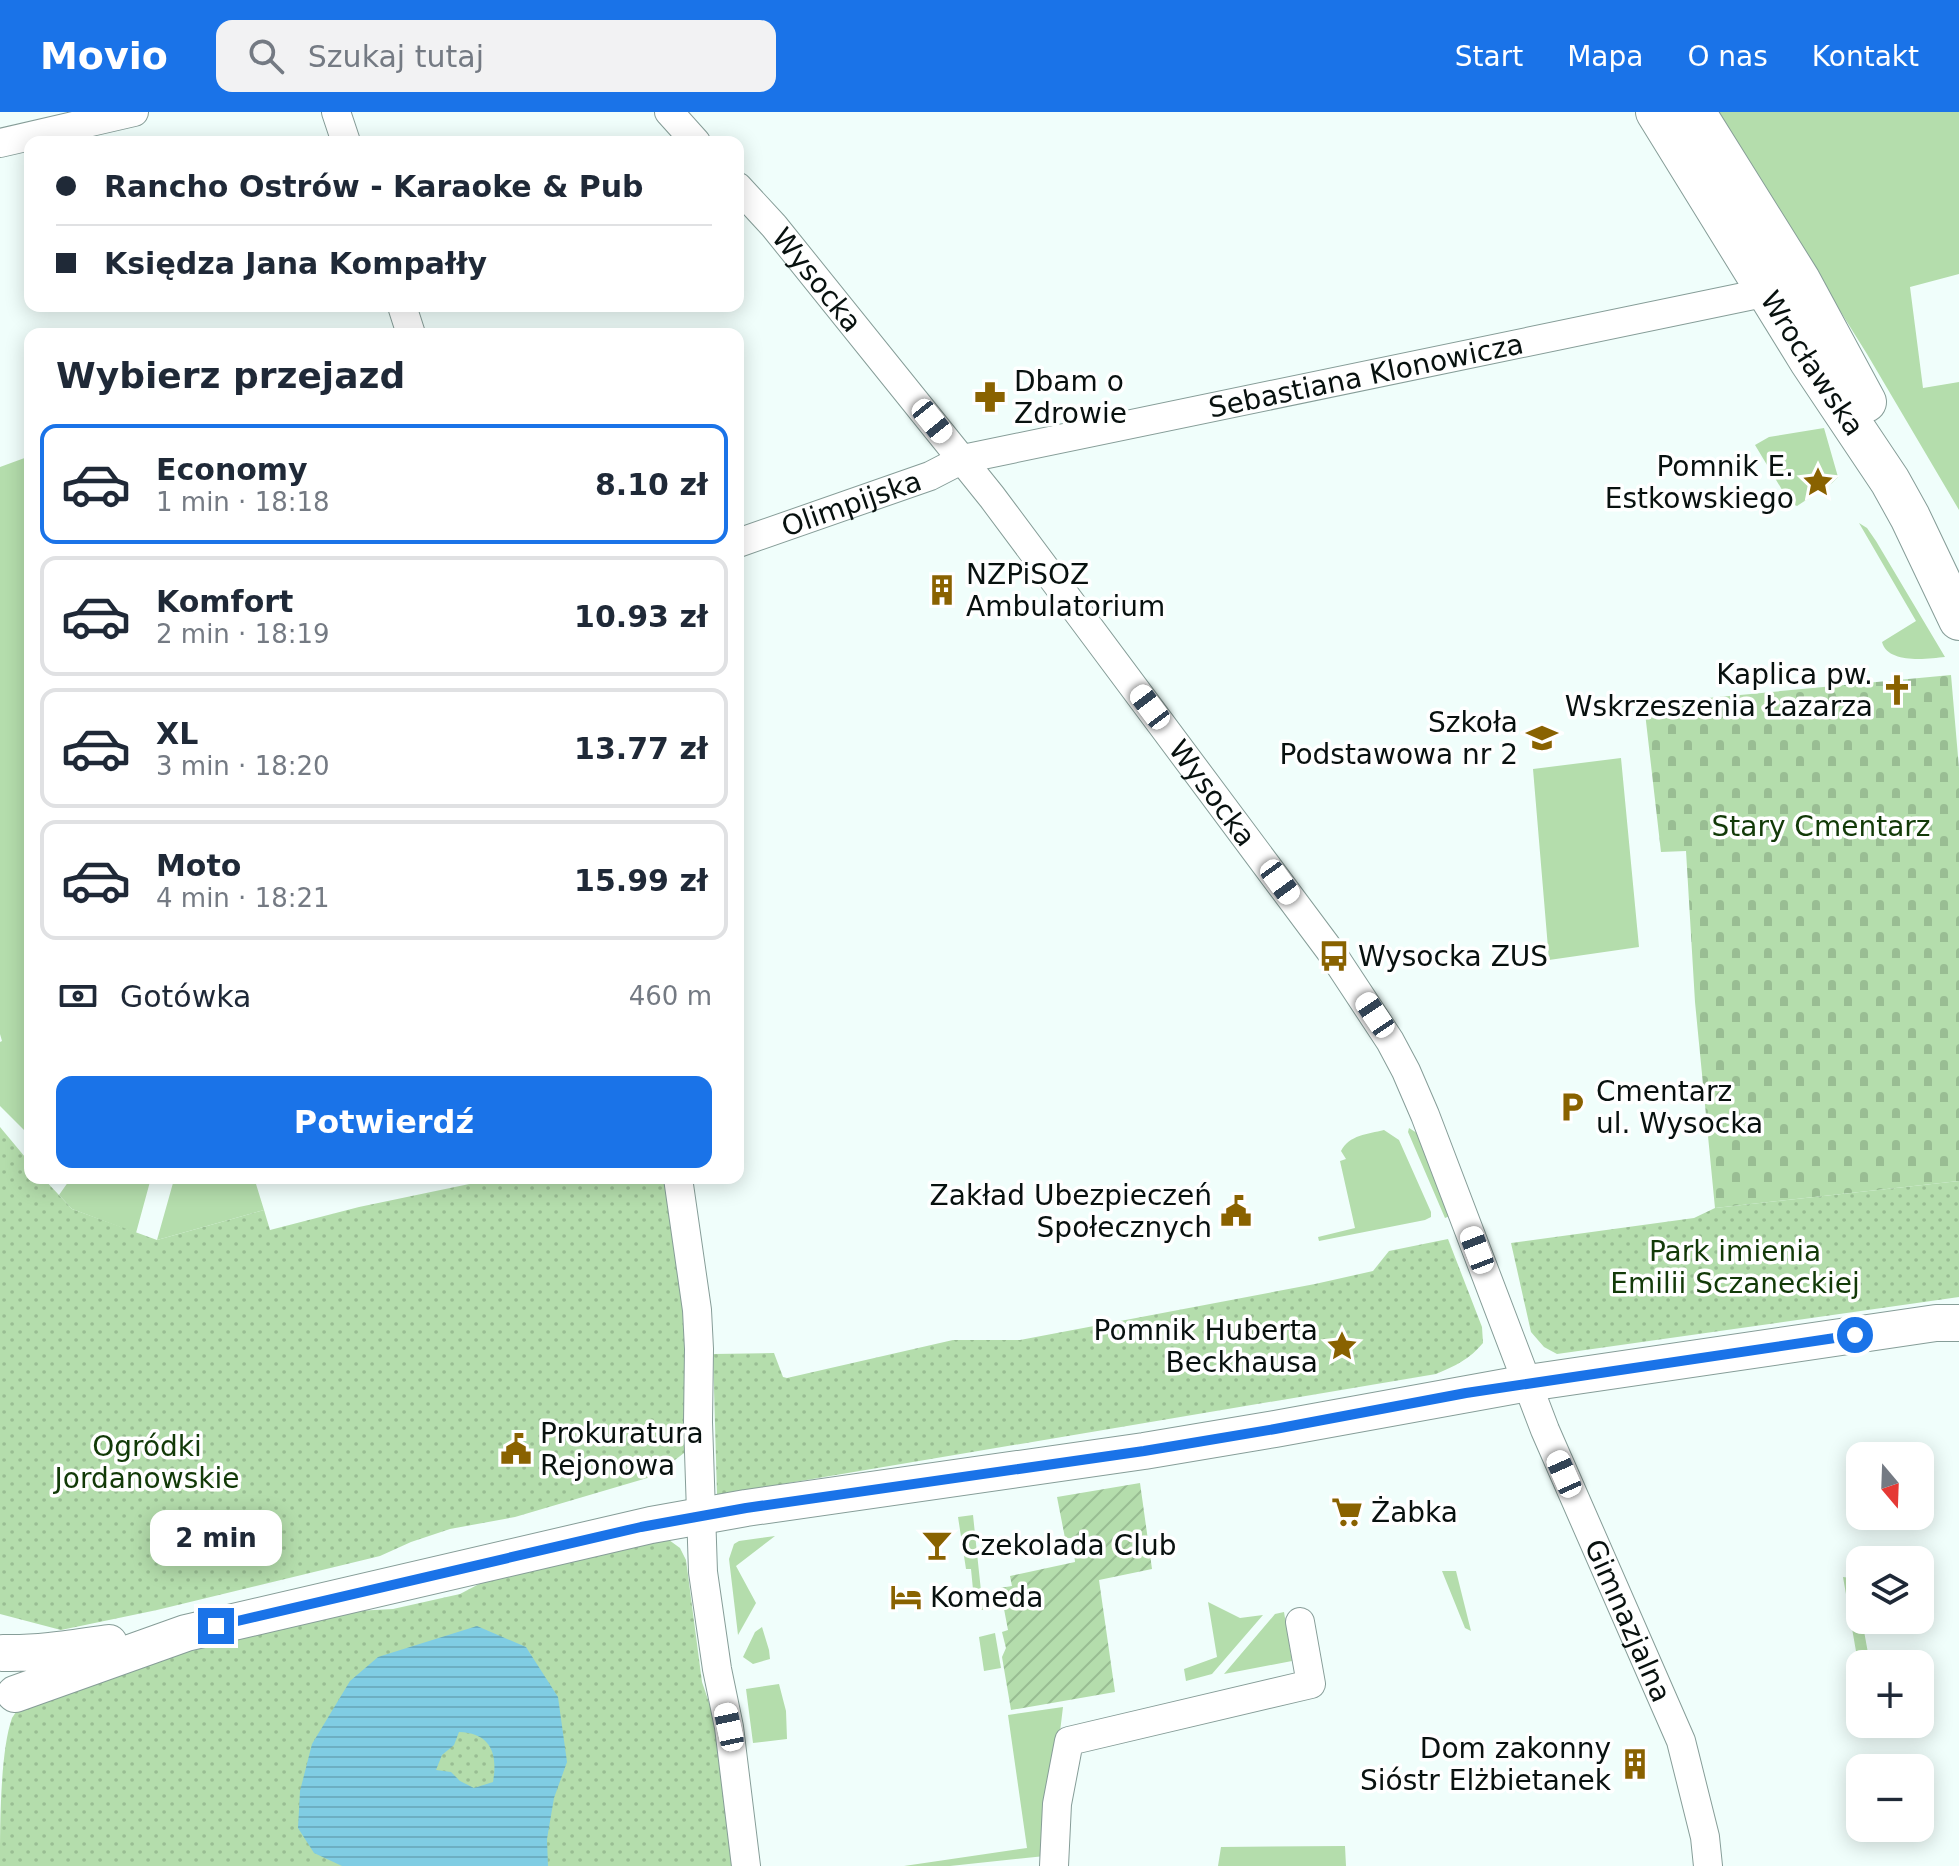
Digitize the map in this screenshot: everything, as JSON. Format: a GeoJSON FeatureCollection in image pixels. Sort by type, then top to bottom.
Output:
{"type":"FeatureCollection","features":[{"type":"Feature","properties":{"kind":"main road","name":"Wrocławska"},"geometry":{"type":"LineString","coordinates":[[1656,112],[1809,360],[1890,481],[1959,620]]}},
{"type":"Feature","properties":{"kind":"main road","name":"Wrocławska"},"geometry":{"type":"LineString","coordinates":[[1695,112],[1800,280],[1848,370],[1959,561]]}},
{"type":"Feature","properties":{"kind":"street"},"geometry":{"type":"LineString","coordinates":[[30,136],[134,112]]}},
{"type":"Feature","properties":{"kind":"street"},"geometry":{"type":"LineString","coordinates":[[336,112],[344,136]]}},
{"type":"Feature","properties":{"kind":"street"},"geometry":{"type":"LineString","coordinates":[[669,112],[691,136]]}},
{"type":"Feature","properties":{"kind":"street"},"geometry":{"type":"LineString","coordinates":[[0,143],[24,137]]}},
{"type":"Feature","properties":{"kind":"street","name":"Wysocka"},"geometry":{"type":"LineString","coordinates":[[744,194],[774,226],[963,459],[1226,808],[1375,1015],[1421,1104],[1528,1383]]}},
{"type":"Feature","properties":{"kind":"street","name":"Sebastiana Klonowicza"},"geometry":{"type":"LineString","coordinates":[[963,459],[1768,292]]}},
{"type":"Feature","properties":{"kind":"street","name":"Olimpijska"},"geometry":{"type":"LineString","coordinates":[[744,541],[930,476],[963,459]]}},
{"type":"Feature","properties":{"kind":"street"},"geometry":{"type":"LineString","coordinates":[[679,1184],[697,1310],[703,1572],[729,1727],[746,1866]]}},
{"type":"Feature","properties":{"kind":"street"},"geometry":{"type":"LineString","coordinates":[[1,1651],[52,1651],[186,1633],[641,1527],[702,1516],[1144,1451],[1456,1394],[1951,1320]]}},
{"type":"Feature","properties":{"kind":"street","name":"Gimnazjalna"},"geometry":{"type":"LineString","coordinates":[[1528,1383],[1551,1445],[1681,1741],[1705,1837],[1708,1866]]}},
{"type":"Feature","properties":{"kind":"street"},"geometry":{"type":"LineString","coordinates":[[1054,1866],[1057,1804],[1069,1741],[1311,1684],[1300,1622]]}},
{"type":"Feature","properties":{"kind":"street"},"geometry":{"type":"LineString","coordinates":[[7,1702],[186,1633]]}},
{"type":"Feature","properties":{"kind":"street"},"geometry":{"type":"LineString","coordinates":[[1,1651],[9,1658],[17,1675],[17,1685],[7,1702]]}},
{"type":"Feature","properties":{"kind":"green space"},"geometry":{"type":"Polygon","coordinates":[[[1716,112],[1959,112],[1959,274],[1910,287],[1923,388],[1959,382],[1959,510],[1867,354],[1716,112]]]}},
{"type":"Feature","properties":{"kind":"green space"},"geometry":{"type":"Polygon","coordinates":[[[1824,428],[1838,477],[1797,506],[1790,503],[1755,445],[1769,437],[1824,428]]]}},
{"type":"Feature","properties":{"kind":"green space"},"geometry":{"type":"Polygon","coordinates":[[[24,458],[24,1130],[0,1106],[0,467],[24,458]]]}},
{"type":"Feature","properties":{"kind":"green space"},"geometry":{"type":"Polygon","coordinates":[[[1859,523],[1876,541],[1945,657],[1900,657],[1886,649],[1882,642],[1916,621],[1859,523]]]}},
{"type":"Feature","properties":{"kind":"green space","name":"Stary Cmentarz"},"geometry":{"type":"Polygon","coordinates":[[[1951,675],[1959,768],[1959,1181],[1715,1208],[1695,1002],[1686,851],[1661,852],[1644,704],[1951,675]]]}},
{"type":"Feature","properties":{"kind":"green space"},"geometry":{"type":"Polygon","coordinates":[[[1621,758],[1639,947],[1549,960],[1533,769],[1621,758]]]}},
{"type":"Feature","properties":{"kind":"green space","name":"Ogródki Jordanowskie"},"geometry":{"type":"Polygon","coordinates":[[[0,1127],[24,1156],[24,1184],[49,1184],[72,1209],[157,1240],[264,1210],[270,1230],[469,1184],[669,1184],[687,1313],[684,1453],[654,1476],[515,1517],[450,1529],[380,1556],[157,1610],[61,1630],[0,1614],[0,1127]]]}},
{"type":"Feature","properties":{"kind":"green space"},"geometry":{"type":"Polygon","coordinates":[[[1409,1128],[1417,1133],[1450,1216],[1445,1218],[1408,1132],[1409,1128]]]}},
{"type":"Feature","properties":{"kind":"green space"},"geometry":{"type":"Polygon","coordinates":[[[1384,1130],[1399,1140],[1431,1217],[1319,1241],[1318,1237],[1355,1228],[1340,1161],[1346,1159],[1341,1151],[1354,1138],[1384,1130]]]}},
{"type":"Feature","properties":{"kind":"green space","name":"Park imienia Emilii Sczaneckiej"},"geometry":{"type":"Polygon","coordinates":[[[1959,1181],[1959,1297],[1557,1354],[1544,1347],[1531,1332],[1511,1243],[1694,1218],[1715,1208],[1959,1181]]]}},
{"type":"Feature","properties":{"kind":"green space"},"geometry":{"type":"Polygon","coordinates":[[[67,1184],[149,1184],[136,1233],[72,1209],[59,1195],[67,1184]]]}},
{"type":"Feature","properties":{"kind":"green space"},"geometry":{"type":"Polygon","coordinates":[[[173,1184],[256,1184],[264,1210],[157,1240],[173,1184]]]}},
{"type":"Feature","properties":{"kind":"green space"},"geometry":{"type":"Polygon","coordinates":[[[1448,1239],[1482,1327],[1483,1343],[1462,1362],[1436,1374],[717,1495],[713,1354],[774,1353],[783,1377],[787,1378],[953,1340],[1020,1340],[1315,1284],[1373,1271],[1389,1251],[1448,1239]]]}},
{"type":"Feature","properties":{"kind":"green space"},"geometry":{"type":"Polygon","coordinates":[[[1140,1483],[1152,1569],[1099,1580],[1115,1692],[1011,1710],[1002,1657],[1006,1648],[1002,1632],[1008,1630],[1000,1588],[1012,1586],[1010,1576],[1075,1562],[1073,1538],[1065,1538],[1057,1497],[1140,1483]]]}},
{"type":"Feature","properties":{"kind":"green space"},"geometry":{"type":"Polygon","coordinates":[[[973,1515],[983,1610],[975,1610],[971,1569],[966,1569],[958,1517],[973,1515]]]}},
{"type":"Feature","properties":{"kind":"green space"},"geometry":{"type":"Polygon","coordinates":[[[775,1536],[736,1566],[756,1603],[738,1635],[729,1559],[734,1544],[775,1536]]]}},
{"type":"Feature","properties":{"kind":"green space"},"geometry":{"type":"Polygon","coordinates":[[[669,1540],[680,1548],[686,1560],[702,1682],[718,1729],[736,1866],[0,1866],[3,1769],[12,1718],[26,1702],[55,1685],[338,1612],[393,1609],[460,1594],[500,1573],[669,1540]]]}},
{"type":"Feature","properties":{"kind":"green space"},"geometry":{"type":"Polygon","coordinates":[[[1442,1571],[1456,1571],[1471,1631],[1465,1628],[1442,1571]]]}},
{"type":"Feature","properties":{"kind":"green space"},"geometry":{"type":"Polygon","coordinates":[[[1208,1602],[1240,1618],[1263,1615],[1212,1674],[1186,1681],[1184,1669],[1217,1657],[1208,1602]]]}},
{"type":"Feature","properties":{"kind":"green space"},"geometry":{"type":"Polygon","coordinates":[[[1284,1612],[1292,1661],[1224,1674],[1275,1614],[1284,1612]]]}},
{"type":"Feature","properties":{"kind":"green space"},"geometry":{"type":"Polygon","coordinates":[[[762,1627],[770,1659],[753,1664],[743,1657],[755,1632],[762,1627]]]}},
{"type":"Feature","properties":{"kind":"green space"},"geometry":{"type":"Polygon","coordinates":[[[995,1633],[1001,1668],[984,1671],[979,1637],[995,1633]]]}},
{"type":"Feature","properties":{"kind":"green space"},"geometry":{"type":"Polygon","coordinates":[[[1853,1634],[1865,1634],[1867,1650],[1856,1650],[1853,1634]]]}},
{"type":"Feature","properties":{"kind":"green space"},"geometry":{"type":"Polygon","coordinates":[[[779,1684],[786,1711],[787,1739],[753,1743],[746,1689],[779,1684]]]}},
{"type":"Feature","properties":{"kind":"green space"},"geometry":{"type":"Polygon","coordinates":[[[1063,1707],[1045,1856],[950,1866],[904,1866],[1027,1848],[1008,1715],[1063,1707]]]}},
{"type":"Feature","properties":{"kind":"green space"},"geometry":{"type":"Polygon","coordinates":[[[1345,1846],[1346,1866],[1218,1866],[1221,1847],[1345,1846]]]}},
{"type":"Feature","properties":{"kind":"water"},"geometry":{"type":"Polygon","coordinates":[[[477,1626],[526,1647],[558,1697],[567,1762],[554,1798],[547,1839],[548,1866],[342,1866],[314,1853],[298,1828],[300,1791],[312,1744],[350,1681],[378,1657],[477,1626]],[[459,1732],[454,1745],[442,1755],[436,1770],[451,1772],[474,1788],[493,1782],[494,1763],[490,1747],[479,1736],[459,1732]]]}},
{"type":"Feature","properties":{"kind":"place","name":"Dbam o Zdrowie"},"geometry":{"type":"Point","coordinates":[990,397]}},
{"type":"Feature","properties":{"kind":"place","name":"Pomnik E. Estkowskiego"},"geometry":{"type":"Point","coordinates":[1818,482]}},
{"type":"Feature","properties":{"kind":"place","name":"NZPiSOZ Ambulatorium"},"geometry":{"type":"Point","coordinates":[942,590]}},
{"type":"Feature","properties":{"kind":"place","name":"Kaplica pw. Wskrzeszenia Łazarza"},"geometry":{"type":"Point","coordinates":[1897,690]}},
{"type":"Feature","properties":{"kind":"place","name":"Szkoła Podstawowa nr 2"},"geometry":{"type":"Point","coordinates":[1542,738]}},
{"type":"Feature","properties":{"kind":"place","name":"Wysocka ZUS"},"geometry":{"type":"Point","coordinates":[1334,956]}},
{"type":"Feature","properties":{"kind":"place","name":"Cmentarz ul. Wysocka"},"geometry":{"type":"Point","coordinates":[1572,1107]}},
{"type":"Feature","properties":{"kind":"place","name":"Zakład Ubezpieczeń Społecznych"},"geometry":{"type":"Point","coordinates":[1236,1211]}},
{"type":"Feature","properties":{"kind":"place","name":"Pomnik Huberta Beckhausa"},"geometry":{"type":"Point","coordinates":[1342,1346]}},
{"type":"Feature","properties":{"kind":"place","name":"Prokuratura Rejonowa"},"geometry":{"type":"Point","coordinates":[516,1449]}},
{"type":"Feature","properties":{"kind":"place","name":"Żabka"},"geometry":{"type":"Point","coordinates":[1347,1512]}},
{"type":"Feature","properties":{"kind":"place","name":"Czekolada Club"},"geometry":{"type":"Point","coordinates":[937,1545]}},
{"type":"Feature","properties":{"kind":"place","name":"Komeda"},"geometry":{"type":"Point","coordinates":[906,1597]}},
{"type":"Feature","properties":{"kind":"place","name":"Dom zakonny Sióstr Elżbietanek"},"geometry":{"type":"Point","coordinates":[1635,1764]}},
{"type":"Feature","properties":{"kind":"route"},"geometry":{"type":"LineString","coordinates":[[216,1626],[641,1527],[746,1508],[1144,1451],[1466,1393],[1855,1335]]}}]}
